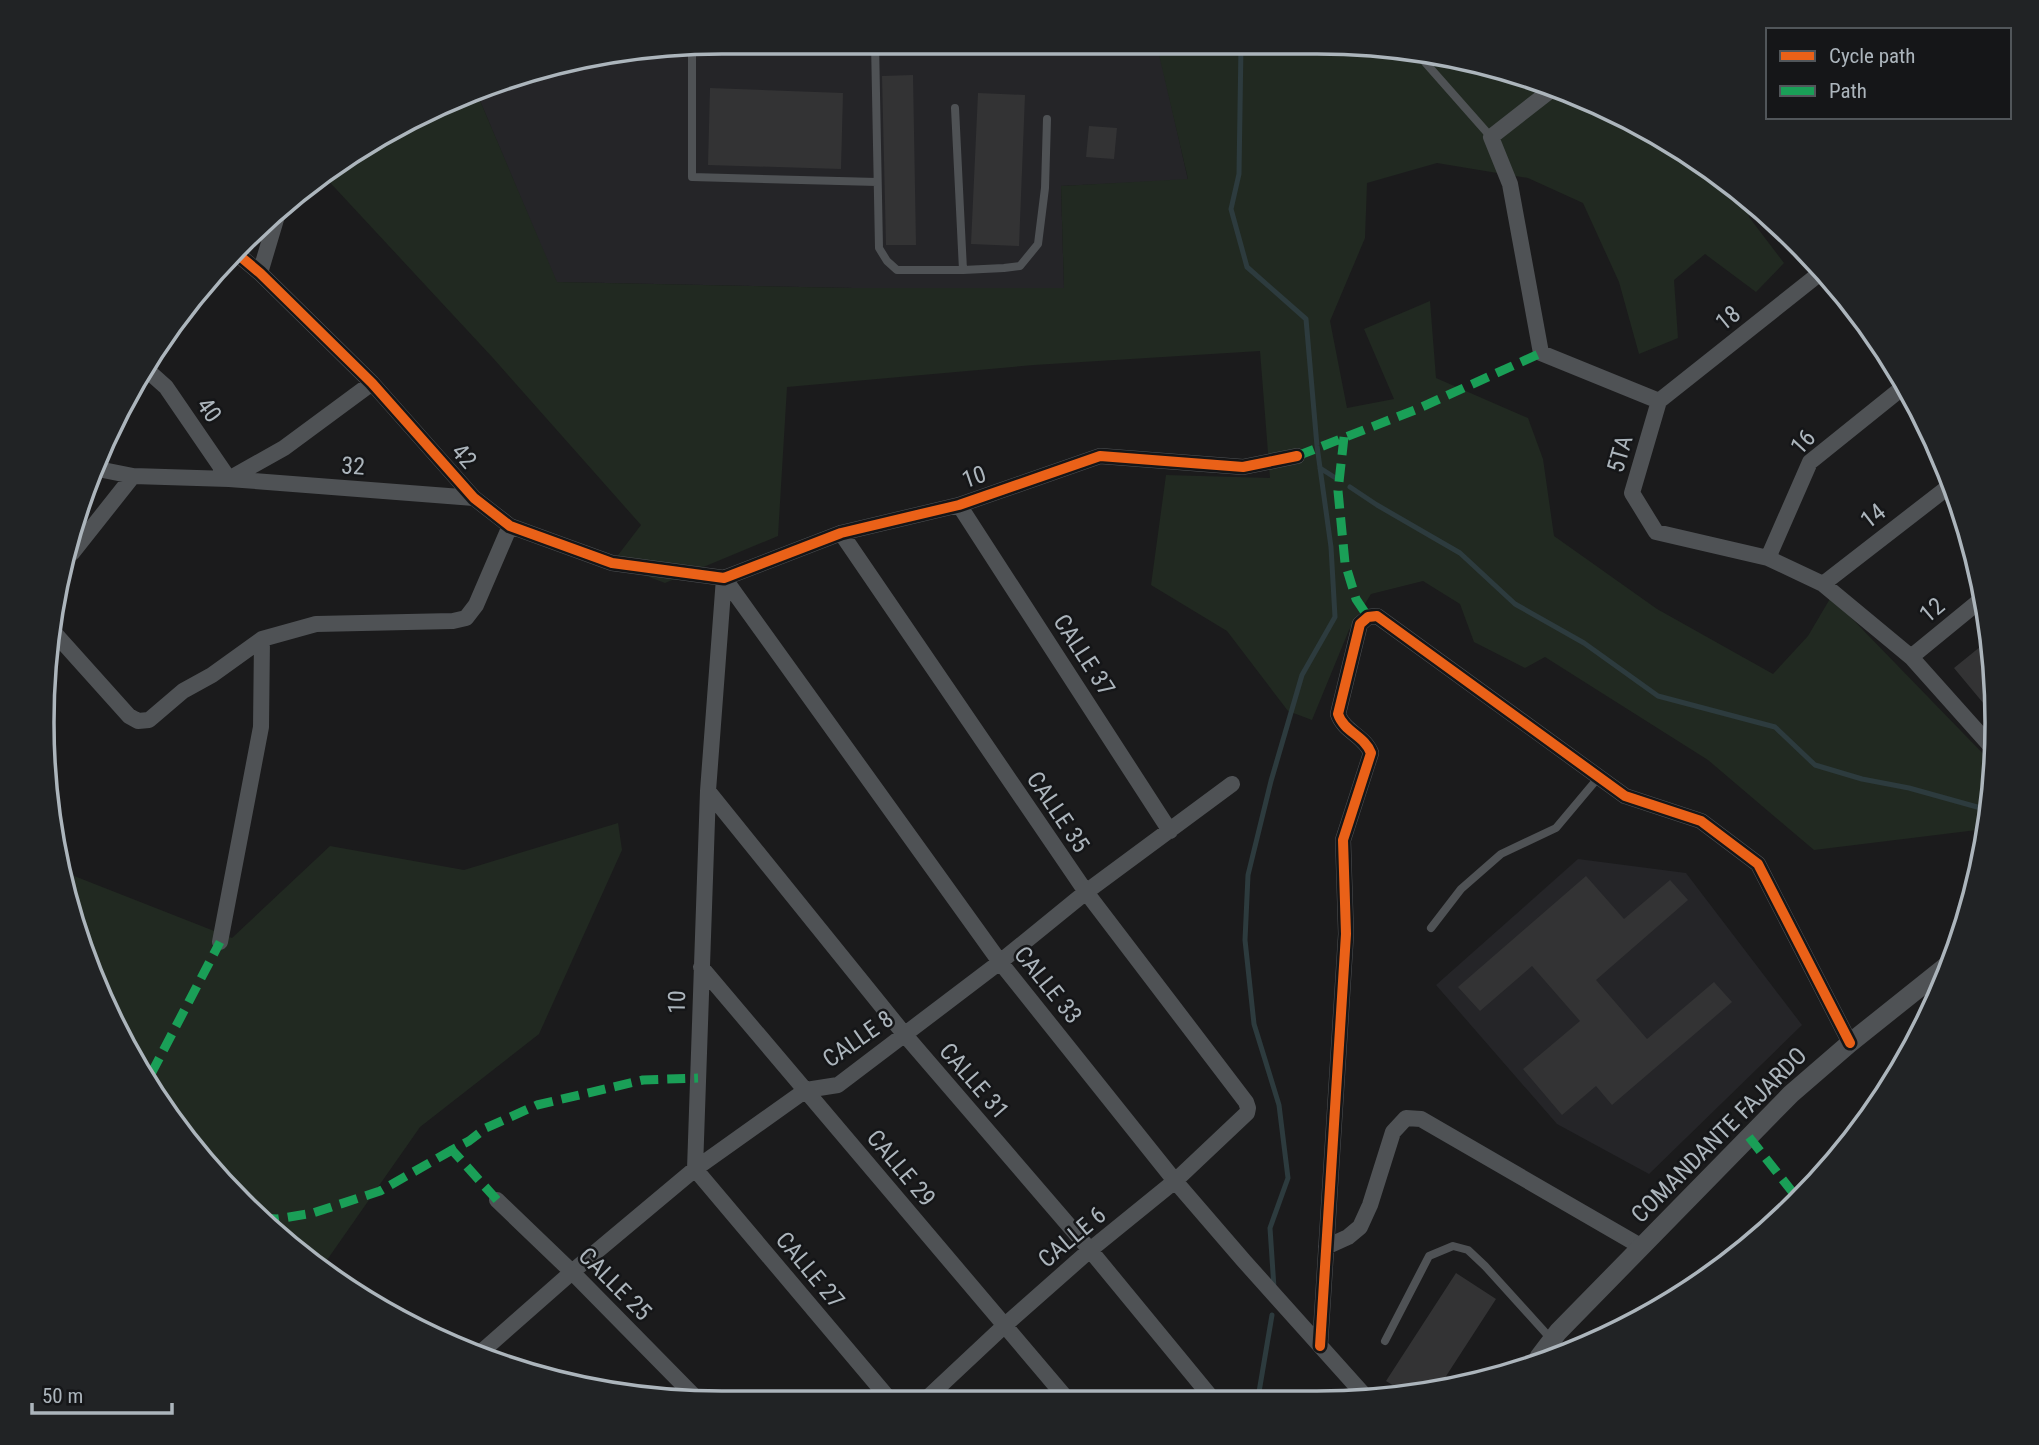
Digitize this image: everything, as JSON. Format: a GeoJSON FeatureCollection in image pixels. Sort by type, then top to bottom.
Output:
{"type":"FeatureCollection","features":[{"type":"Feature","properties":{"kind":"street"},"geometry":{"type":"LineString","coordinates":[[1545,95],[1491,137],[1510,184],[1541,353],[1659,401]]}},
{"type":"Feature","properties":{"kind":"street"},"geometry":{"type":"LineString","coordinates":[[260,272],[273,228]]}},
{"type":"Feature","properties":{"kind":"street","name":"42"},"geometry":{"type":"LineString","coordinates":[[242,258],[372,383],[474,498],[510,526],[612,563],[724,578]]}},
{"type":"Feature","properties":{"kind":"street","name":"18"},"geometry":{"type":"LineString","coordinates":[[1659,401],[1815,277]]}},
{"type":"Feature","properties":{"kind":"street","name":"40"},"geometry":{"type":"LineString","coordinates":[[152,375],[166,387],[229,479]]}},
{"type":"Feature","properties":{"kind":"street"},"geometry":{"type":"LineString","coordinates":[[229,479],[284,448],[372,383]]}},
{"type":"Feature","properties":{"kind":"street","name":"16"},"geometry":{"type":"LineString","coordinates":[[1768,558],[1810,462],[1897,392]]}},
{"type":"Feature","properties":{"kind":"street","name":"5TA"},"geometry":{"type":"LineString","coordinates":[[1659,401],[1632,493],[1656,532],[1768,558],[1823,584],[1910,657],[1984,738]]}},
{"type":"Feature","properties":{"kind":"street","name":"10"},"geometry":{"type":"LineString","coordinates":[[695,1169],[708,791],[724,578],[841,533],[959,505],[1100,456],[1243,467],[1297,456]]}},
{"type":"Feature","properties":{"kind":"street","name":"32"},"geometry":{"type":"LineString","coordinates":[[104,470],[133,476],[229,479],[474,498]]}},
{"type":"Feature","properties":{"kind":"street"},"geometry":{"type":"LineString","coordinates":[[78,546],[133,476]]}},
{"type":"Feature","properties":{"kind":"street","name":"14"},"geometry":{"type":"LineString","coordinates":[[1823,584],[1943,491]]}},
{"type":"Feature","properties":{"kind":"street","name":"CALLE 37"},"geometry":{"type":"LineString","coordinates":[[959,505],[1170,831]]}},
{"type":"Feature","properties":{"kind":"street"},"geometry":{"type":"LineString","coordinates":[[60,639],[129,716],[138,721],[149,720],[183,691],[212,675],[262,639],[316,624],[453,621],[467,618],[476,605],[510,526]]}},
{"type":"Feature","properties":{"kind":"street","name":"CALLE 35"},"geometry":{"type":"LineString","coordinates":[[841,533],[1086,892],[1246,1101],[1248,1108]]}},
{"type":"Feature","properties":{"kind":"street","name":"CALLE 33"},"geometry":{"type":"LineString","coordinates":[[724,578],[1000,962],[1175,1181],[1359,1389]]}},
{"type":"Feature","properties":{"kind":"street","name":"12"},"geometry":{"type":"LineString","coordinates":[[1910,657],[1974,605]]}},
{"type":"Feature","properties":{"kind":"street"},"geometry":{"type":"LineString","coordinates":[[1320,1346],[1346,934],[1343,840],[1371,753],[1368,745],[1341,723],[1338,714],[1360,624],[1368,617],[1377,616],[1625,796],[1701,821],[1758,864],[1850,1043]]}},
{"type":"Feature","properties":{"kind":"street"},"geometry":{"type":"LineString","coordinates":[[220,942],[261,727],[262,639]]}},
{"type":"Feature","properties":{"kind":"street","name":"CALLE 8"},"geometry":{"type":"LineString","coordinates":[[487,1347],[695,1169],[806,1090],[838,1085],[1000,962],[1086,892],[1231,784]]}},
{"type":"Feature","properties":{"kind":"street","name":"CALLE 31"},"geometry":{"type":"LineString","coordinates":[[708,791],[905,1035],[1090,1250],[1206,1391]]}},
{"type":"Feature","properties":{"kind":"street","name":"CALLE 29"},"geometry":{"type":"LineString","coordinates":[[701,967],[1060,1391]]}},
{"type":"Feature","properties":{"kind":"street","name":"COMANDANTE FAJARDO"},"geometry":{"type":"LineString","coordinates":[[1544,1350],[1791,1094],[1935,975]]}},
{"type":"Feature","properties":{"kind":"street","name":"CALLE 6"},"geometry":{"type":"LineString","coordinates":[[935,1391],[1090,1250],[1175,1181],[1247,1113],[1248,1108]]}},
{"type":"Feature","properties":{"kind":"street"},"geometry":{"type":"LineString","coordinates":[[1326,1247],[1348,1237],[1360,1227],[1370,1205],[1393,1132],[1406,1118],[1421,1119],[1642,1247]]}},
{"type":"Feature","properties":{"kind":"street","name":"CALLE 27"},"geometry":{"type":"LineString","coordinates":[[695,1169],[882,1391]]}},
{"type":"Feature","properties":{"kind":"street","name":"CALLE 25"},"geometry":{"type":"LineString","coordinates":[[497,1200],[688,1389]]}},
{"type":"Feature","properties":{"kind":"lane"},"geometry":{"type":"LineString","coordinates":[[875,54],[879,248],[897,270],[963,270],[1020,266],[1038,244],[1045,188],[1048,119]]}},
{"type":"Feature","properties":{"kind":"lane"},"geometry":{"type":"LineString","coordinates":[[692,55],[692,177],[877,182]]}},
{"type":"Feature","properties":{"kind":"lane"},"geometry":{"type":"LineString","coordinates":[[1426,64],[1491,137]]}},
{"type":"Feature","properties":{"kind":"lane"},"geometry":{"type":"LineString","coordinates":[[955,108],[963,270]]}},
{"type":"Feature","properties":{"kind":"lane"},"geometry":{"type":"LineString","coordinates":[[1431,928],[1461,889],[1501,854],[1556,828],[1598,778]]}},
{"type":"Feature","properties":{"kind":"lane"},"geometry":{"type":"LineString","coordinates":[[1385,1340],[1429,1256],[1452,1246],[1468,1250],[1552,1340]]}},
{"type":"Feature","properties":{"kind":"shaded area"},"geometry":{"type":"Polygon","coordinates":[[[1159,54],[1360,56],[1447,67],[1489,77],[1572,105],[1651,144],[1688,167],[1749,213],[1784,263],[1756,292],[1705,254],[1674,280],[1678,338],[1639,354],[1619,282],[1583,203],[1528,178],[1437,163],[1367,183],[1365,238],[1330,321],[1347,408],[1394,399],[1364,329],[1430,301],[1436,378],[1528,418],[1543,459],[1554,536],[1657,609],[1773,674],[1808,636],[1831,597],[1984,754],[1976,830],[1814,850],[1708,760],[1545,657],[1525,668],[1474,642],[1460,604],[1423,581],[1371,594],[1349,630],[1312,720],[1288,711],[1227,631],[1151,585],[1166,475],[1270,478],[1260,351],[1034,365],[787,387],[778,536],[665,583],[612,563],[641,525],[493,358],[330,182],[388,144],[427,123],[480,100],[557,282],[852,288],[1064,288],[1061,186],[1188,179],[1159,54]]]}},
{"type":"Feature","properties":{"kind":"shaded area"},"geometry":{"type":"Polygon","coordinates":[[[1160,54],[1188,180],[1061,186],[1064,288],[852,288],[556,282],[480,100],[550,77],[592,67],[679,56],[1160,54]]]}},
{"type":"Feature","properties":{"kind":"shaded area"},"geometry":{"type":"Polygon","coordinates":[[[618,823],[622,850],[539,1034],[420,1127],[327,1261],[250,1195],[192,1129],[167,1094],[123,1018],[105,978],[72,875],[232,938],[330,846],[464,870],[618,823]]]}},
{"type":"Feature","properties":{"kind":"shaded area"},"geometry":{"type":"Polygon","coordinates":[[[1578,859],[1686,873],[1802,1025],[1649,1174],[1557,1124],[1436,985],[1578,859]]]}},
{"type":"Feature","properties":{"kind":"building"},"geometry":{"type":"Polygon","coordinates":[[[913,75],[916,245],[886,245],[882,76],[913,75]]]}},
{"type":"Feature","properties":{"kind":"building"},"geometry":{"type":"Polygon","coordinates":[[[710,88],[843,93],[841,169],[708,165],[710,88]]]}},
{"type":"Feature","properties":{"kind":"building"},"geometry":{"type":"Polygon","coordinates":[[[978,93],[1025,95],[1019,246],[971,244],[978,93]]]}},
{"type":"Feature","properties":{"kind":"building"},"geometry":{"type":"Polygon","coordinates":[[[1089,126],[1117,128],[1114,159],[1086,157],[1089,126]]]}},
{"type":"Feature","properties":{"kind":"building"},"geometry":{"type":"Polygon","coordinates":[[[1980,647],[1984,704],[1954,668],[1980,647]]]}},
{"type":"Feature","properties":{"kind":"building"},"geometry":{"type":"Polygon","coordinates":[[[1586,876],[1624,919],[1670,880],[1688,900],[1596,980],[1647,1039],[1714,982],[1732,1002],[1612,1105],[1596,1086],[1562,1115],[1523,1069],[1580,1021],[1532,966],[1480,1011],[1458,987],[1586,876]]]}},
{"type":"Feature","properties":{"kind":"building"},"geometry":{"type":"Polygon","coordinates":[[[1456,1273],[1496,1299],[1445,1378],[1394,1386],[1386,1381],[1456,1273]]]}},
{"type":"Feature","properties":{"kind":"waterway"},"geometry":{"type":"LineString","coordinates":[[1241,54],[1239,174],[1231,209],[1247,267],[1306,319],[1317,446],[1331,547],[1335,617],[1302,675],[1271,781],[1248,875],[1245,940],[1254,1024],[1279,1105],[1288,1178],[1270,1228],[1274,1288]]}},
{"type":"Feature","properties":{"kind":"waterway"},"geometry":{"type":"LineString","coordinates":[[1320,468],[1334,477]]}},
{"type":"Feature","properties":{"kind":"waterway"},"geometry":{"type":"LineString","coordinates":[[1350,487],[1460,553],[1515,604],[1584,643],[1658,696],[1775,727],[1815,765],[1979,808]]}},
{"type":"Feature","properties":{"kind":"waterway"},"geometry":{"type":"LineString","coordinates":[[1259,1391],[1272,1315]]}},
{"type":"Feature","properties":{"kind":"marked path"},"geometry":{"type":"LineString","coordinates":[[1297,456],[1415,410],[1541,353]]}},
{"type":"Feature","properties":{"kind":"marked path"},"geometry":{"type":"LineString","coordinates":[[1344,437],[1338,491],[1345,563],[1356,599],[1368,617]]}},
{"type":"Feature","properties":{"kind":"marked path"},"geometry":{"type":"LineString","coordinates":[[153,1071],[220,942]]}},
{"type":"Feature","properties":{"kind":"marked path"},"geometry":{"type":"LineString","coordinates":[[497,1200],[452,1150],[486,1128],[537,1105],[643,1080],[698,1078]]}},
{"type":"Feature","properties":{"kind":"marked path"},"geometry":{"type":"LineString","coordinates":[[1749,1137],[1792,1192]]}},
{"type":"Feature","properties":{"kind":"marked path"},"geometry":{"type":"LineString","coordinates":[[276,1219],[313,1213],[380,1191],[452,1150]]}},
{"type":"Feature","properties":{"kind":"cycle path"},"geometry":{"type":"LineString","coordinates":[[242,258],[372,383],[474,498],[510,526],[612,563],[724,578],[841,533],[959,505],[1100,456],[1243,467],[1297,456]]}},
{"type":"Feature","properties":{"kind":"cycle path"},"geometry":{"type":"LineString","coordinates":[[1320,1346],[1346,934],[1343,840],[1371,753],[1338,714],[1360,624],[1368,617],[1377,616],[1625,796],[1701,821],[1758,864],[1850,1043]]}}]}
